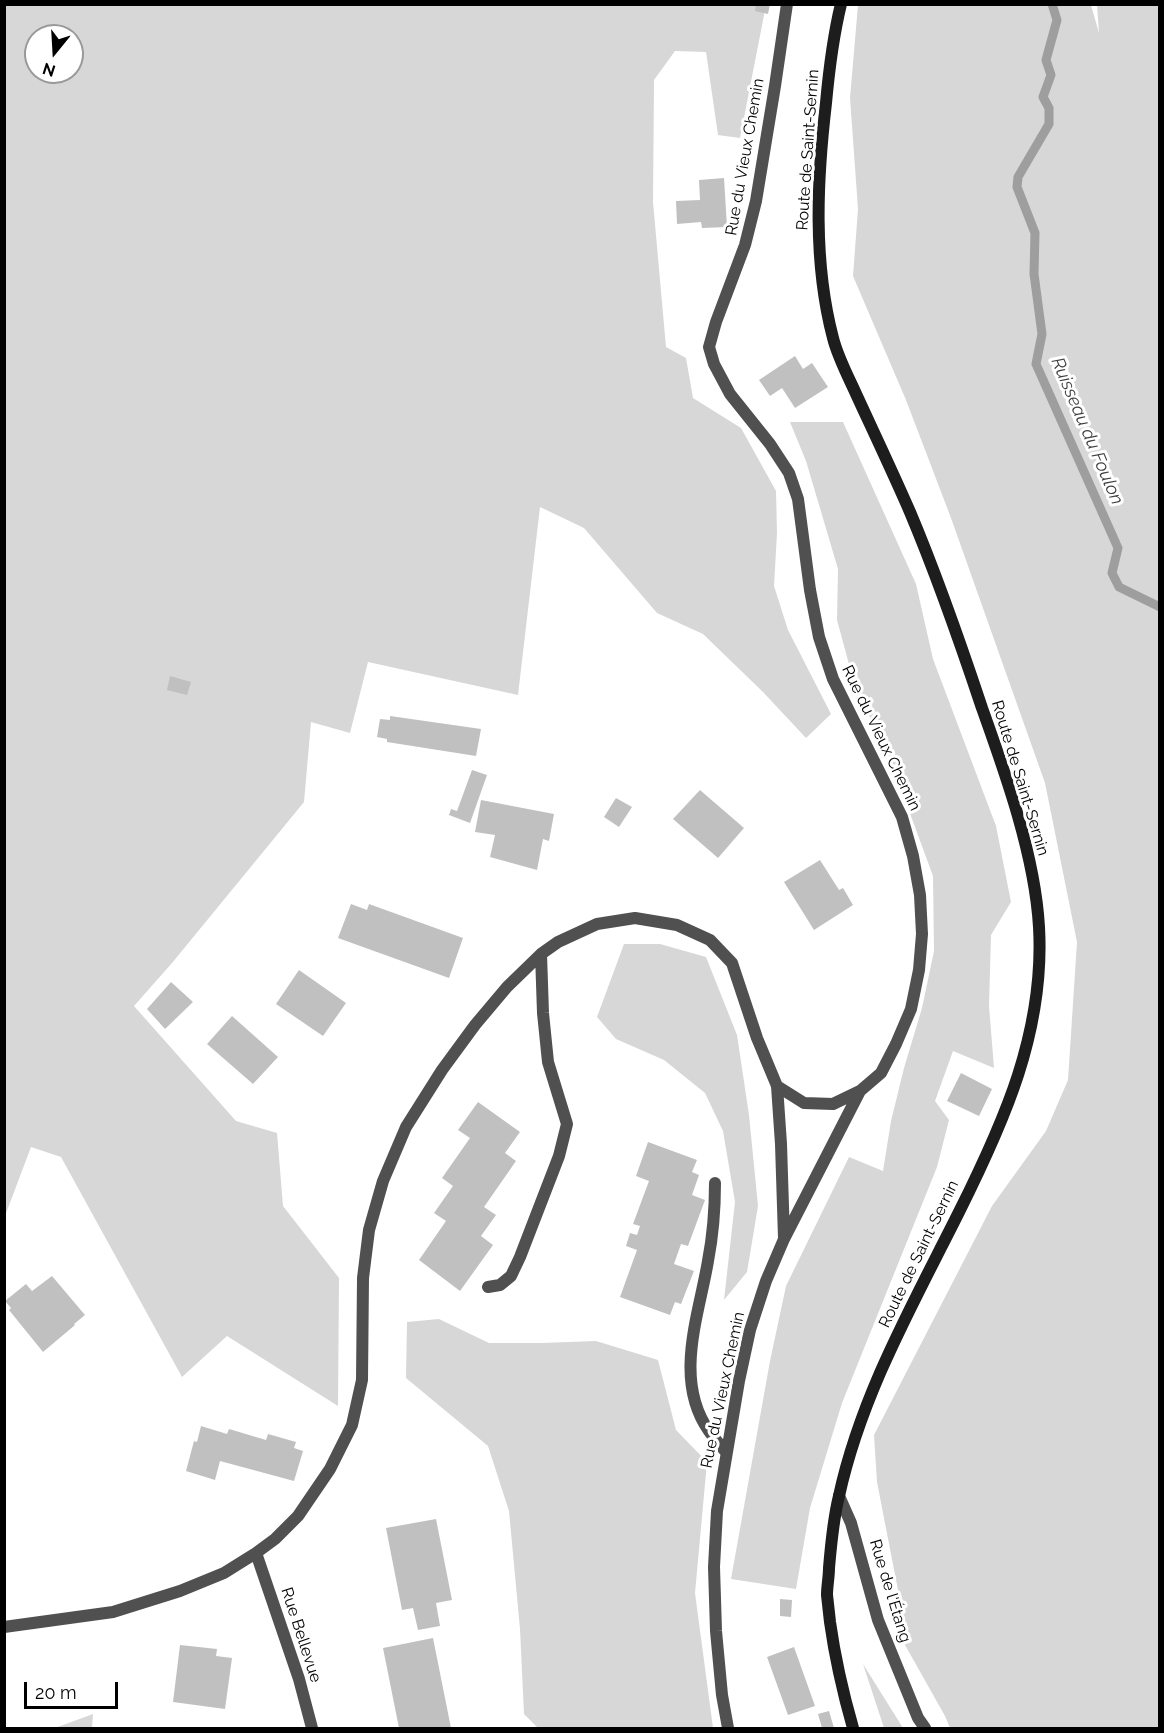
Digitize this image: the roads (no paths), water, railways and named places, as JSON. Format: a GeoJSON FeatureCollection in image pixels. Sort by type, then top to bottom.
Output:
{"type":"FeatureCollection","features":[{"type":"Feature","properties":{"kind":"street","name":"Rue du Vieux Chemin"},"geometry":{"type":"LineString","coordinates":[[728,1728],[722,1695],[716,1630],[714,1567],[717,1511],[750,1330],[766,1281],[784,1239],[860,1091],[881,1073],[896,1044],[911,1009],[919,970],[922,934],[920,895],[914,856],[902,817],[832,679],[819,637],[810,590],[798,499],[789,473],[770,444],[730,394],[714,364],[709,347],[745,245],[756,201],[787,4]]}},
{"type":"Feature","properties":{"kind":"street","name":"Route de Saint-Sernin"},"geometry":{"type":"LineString","coordinates":[[841,4],[832,49],[823,126],[819,191],[819,245],[833,342],[933,569],[993,739],[1023,834],[1039,926],[1039,973],[1032,1021],[1022,1064],[1007,1107],[982,1165],[887,1355],[866,1408],[839,1496],[831,1541],[827,1596],[835,1656],[853,1728]]}},
{"type":"Feature","properties":{"kind":"street"},"geometry":{"type":"LineString","coordinates":[[4,1627],[112,1612],[180,1591],[224,1572],[256,1553],[275,1539],[298,1516],[330,1469],[352,1425],[362,1380],[363,1278],[369,1230],[382,1181],[406,1127],[442,1070],[475,1025],[507,987],[541,954],[558,942],[597,924],[635,918],[678,925],[710,940],[732,963],[757,1038],[777,1086],[784,1239]]}},
{"type":"Feature","properties":{"kind":"street"},"geometry":{"type":"LineString","coordinates":[[488,1287],[501,1285],[511,1276],[516,1266],[559,1156],[567,1124],[548,1062],[543,1013],[541,954]]}},
{"type":"Feature","properties":{"kind":"street"},"geometry":{"type":"LineString","coordinates":[[777,1086],[804,1103],[833,1104],[860,1091]]}},
{"type":"Feature","properties":{"kind":"street"},"geometry":{"type":"LineString","coordinates":[[715,1183],[714,1222],[708,1262],[694,1324],[690,1373],[697,1408],[708,1430],[726,1452]]}},
{"type":"Feature","properties":{"kind":"street","name":"Rue de l'Étang"},"geometry":{"type":"LineString","coordinates":[[839,1496],[851,1523],[878,1620],[914,1709],[925,1728]]}},
{"type":"Feature","properties":{"kind":"street","name":"Rue Bellevue"},"geometry":{"type":"LineString","coordinates":[[256,1553],[299,1679],[312,1728]]}},
{"type":"Feature","properties":{"kind":"waterway","name":"Ruisseau du Foulon"},"geometry":{"type":"LineString","coordinates":[[1052,4],[1057,20],[1046,60],[1051,75],[1043,97],[1049,108],[1049,124],[1018,177],[1017,187],[1035,233],[1034,274],[1042,334],[1036,364],[1118,548],[1112,573],[1119,587],[1160,607]]}}]}
